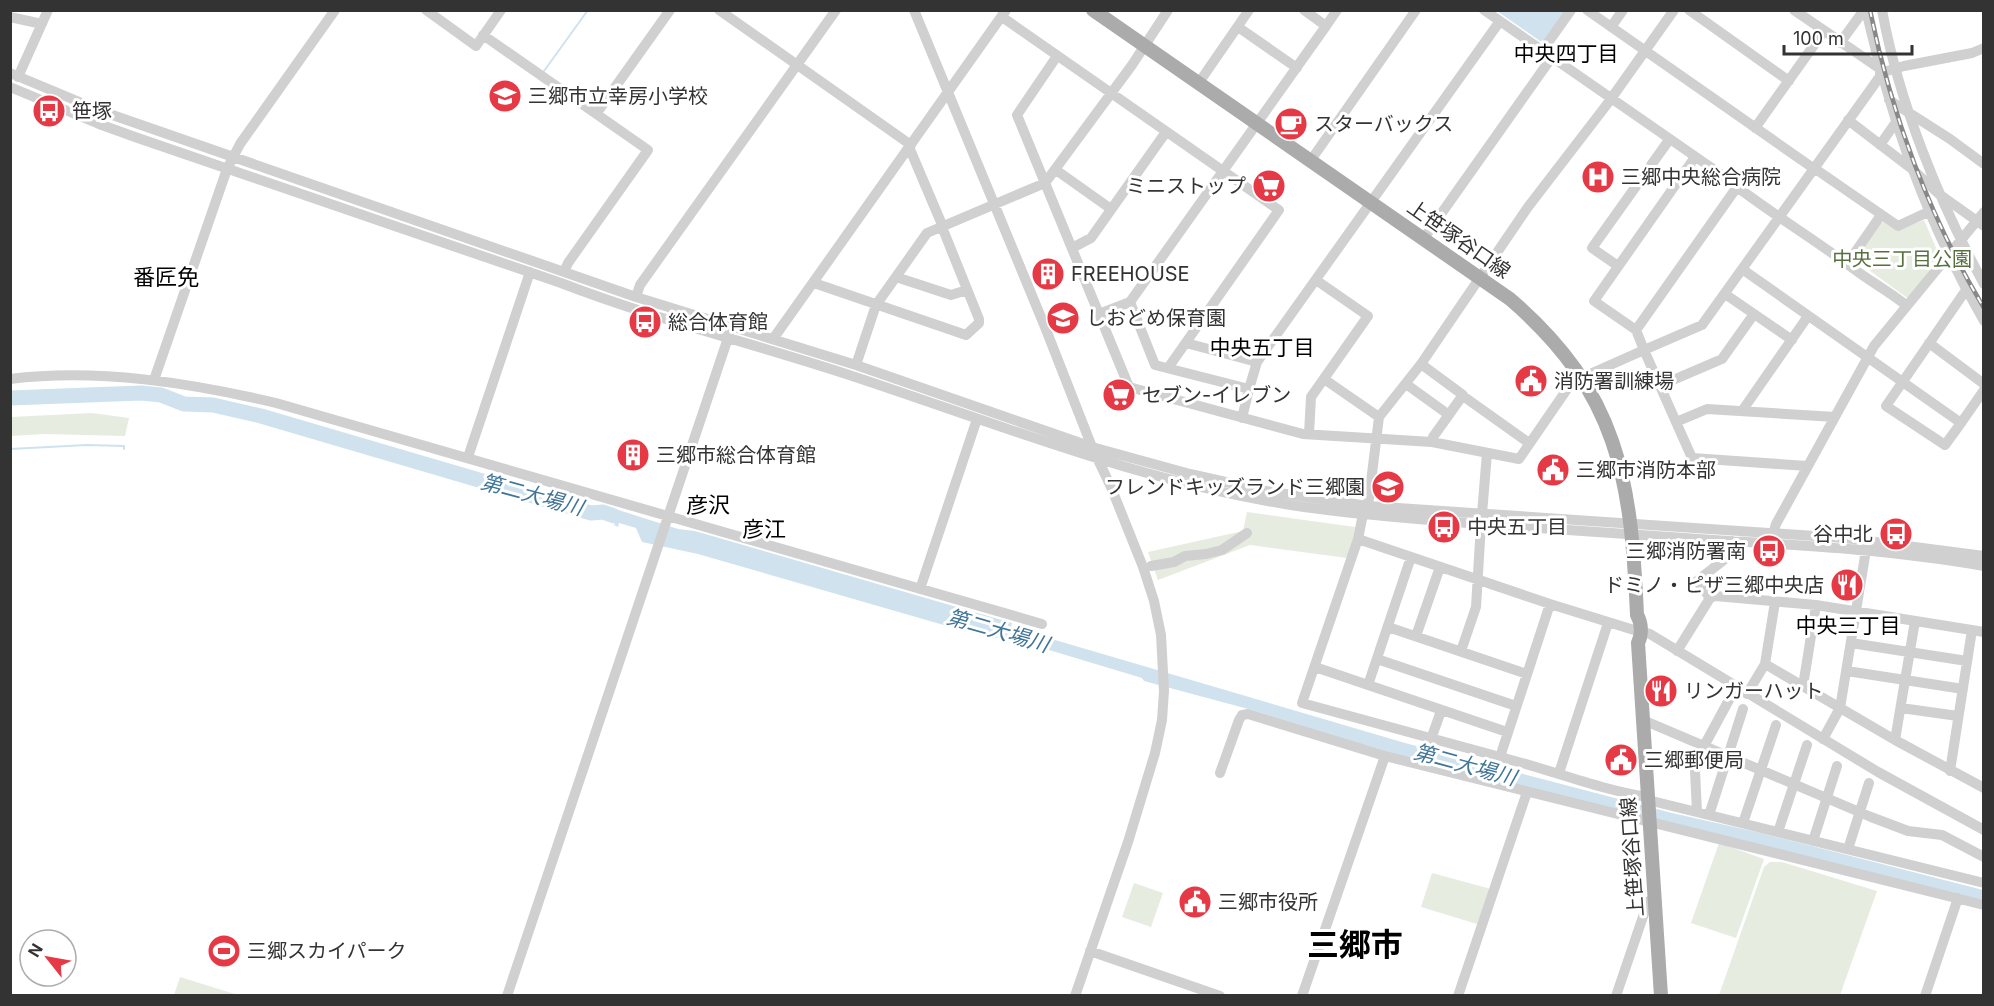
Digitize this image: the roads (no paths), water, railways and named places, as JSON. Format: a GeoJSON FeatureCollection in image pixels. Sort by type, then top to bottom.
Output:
{"type":"FeatureCollection","features":[{"type":"Feature","properties":{"kind":"main road","name":"上笹塚谷口線"},"geometry":{"type":"LineString","coordinates":[[1098,12],[1256,125],[1311,160],[1479,276],[1532,318],[1582,377],[1611,436],[1624,480],[1632,529],[1637,615],[1634,620],[1638,635],[1661,996]]}},
{"type":"Feature","properties":{"kind":"street"},"geometry":{"type":"LineString","coordinates":[[48,10],[14,75],[101,111],[636,297],[855,365],[1092,447],[1162,467],[1256,489],[1366,510]]}},
{"type":"Feature","properties":{"kind":"street"},"geometry":{"type":"LineString","coordinates":[[154,380],[226,169],[335,10]]}},
{"type":"Feature","properties":{"kind":"street"},"geometry":{"type":"LineString","coordinates":[[426,10],[476,45],[501,10]]}},
{"type":"Feature","properties":{"kind":"street"},"geometry":{"type":"LineString","coordinates":[[596,114],[670,10]]}},
{"type":"Feature","properties":{"kind":"street"},"geometry":{"type":"LineString","coordinates":[[719,10],[910,146],[979,323],[966,335],[814,283]]}},
{"type":"Feature","properties":{"kind":"street"},"geometry":{"type":"LineString","coordinates":[[636,297],[640,285],[836,10]]}},
{"type":"Feature","properties":{"kind":"street"},"geometry":{"type":"LineString","coordinates":[[914,10],[1092,447],[1100,460],[1149,585],[1157,615],[1164,660],[1163,704],[1159,738],[1148,782],[1075,996]]}},
{"type":"Feature","properties":{"kind":"street"},"geometry":{"type":"LineString","coordinates":[[855,365],[876,305],[927,233],[1045,183],[1168,10]]}},
{"type":"Feature","properties":{"kind":"street"},"geometry":{"type":"LineString","coordinates":[[1198,84],[1250,10]]}},
{"type":"Feature","properties":{"kind":"street"},"geometry":{"type":"LineString","coordinates":[[1304,10],[1326,26]]}},
{"type":"Feature","properties":{"kind":"street"},"geometry":{"type":"LineString","coordinates":[[1099,314],[1130,302],[1337,10]]}},
{"type":"Feature","properties":{"kind":"street"},"geometry":{"type":"LineString","coordinates":[[1311,160],[1416,10]]}},
{"type":"Feature","properties":{"kind":"street"},"geometry":{"type":"LineString","coordinates":[[1484,10],[1907,306]]}},
{"type":"Feature","properties":{"kind":"street"},"geometry":{"type":"LineString","coordinates":[[1424,238],[1547,54],[1571,10]]}},
{"type":"Feature","properties":{"kind":"street"},"geometry":{"type":"LineString","coordinates":[[1587,10],[1898,226],[1928,212]]}},
{"type":"Feature","properties":{"kind":"street"},"geometry":{"type":"LineString","coordinates":[[1611,27],[1623,10]]}},
{"type":"Feature","properties":{"kind":"street"},"geometry":{"type":"LineString","coordinates":[[1674,10],[1612,99],[1528,207],[1421,364],[1379,417],[1366,510],[1302,703],[1559,773],[1648,800],[1980,882],[1983,871]]}},
{"type":"Feature","properties":{"kind":"street"},"geometry":{"type":"LineString","coordinates":[[1689,10],[1789,81]]}},
{"type":"Feature","properties":{"kind":"street"},"geometry":{"type":"LineString","coordinates":[[1794,10],[1880,72]]}},
{"type":"Feature","properties":{"kind":"street"},"geometry":{"type":"LineString","coordinates":[[1840,43],[1865,10]]}},
{"type":"Feature","properties":{"kind":"street"},"geometry":{"type":"LineString","coordinates":[[1865,10],[1880,72],[1928,212],[1983,321]]}},
{"type":"Feature","properties":{"kind":"street"},"geometry":{"type":"LineString","coordinates":[[1882,10],[1910,113],[1940,194],[1983,284]]}},
{"type":"Feature","properties":{"kind":"street"},"geometry":{"type":"LineString","coordinates":[[772,339],[1004,14],[1057,56],[1279,210],[1168,368]]}},
{"type":"Feature","properties":{"kind":"street"},"geometry":{"type":"LineString","coordinates":[[10,17],[42,24]]}},
{"type":"Feature","properties":{"kind":"street"},"geometry":{"type":"LineString","coordinates":[[1242,418],[1257,362],[1500,21]]}},
{"type":"Feature","properties":{"kind":"street"},"geometry":{"type":"LineString","coordinates":[[1238,27],[1297,68]]}},
{"type":"Feature","properties":{"kind":"street"},"geometry":{"type":"LineString","coordinates":[[1755,128],[1824,31]]}},
{"type":"Feature","properties":{"kind":"street"},"geometry":{"type":"LineString","coordinates":[[483,35],[648,150],[568,263],[564,272]]}},
{"type":"Feature","properties":{"kind":"street"},"geometry":{"type":"LineString","coordinates":[[1057,56],[1017,115],[1130,388],[1309,434],[1432,442],[1518,459],[1572,382],[1702,325],[1880,72],[1972,53],[1983,48]]}},
{"type":"Feature","properties":{"kind":"street"},"geometry":{"type":"LineString","coordinates":[[10,87],[99,124],[530,272],[616,304],[839,372],[1159,478],[1264,501],[1632,529],[1773,534],[1890,543],[1983,556]]}},
{"type":"Feature","properties":{"kind":"street"},"geometry":{"type":"LineString","coordinates":[[1889,100],[1983,164]]}},
{"type":"Feature","properties":{"kind":"street"},"geometry":{"type":"LineString","coordinates":[[1773,534],[1776,524],[1867,357],[1948,255],[1981,220],[1940,194],[1912,169],[1848,120]]}},
{"type":"Feature","properties":{"kind":"street"},"geometry":{"type":"LineString","coordinates":[[1880,144],[1896,122]]}},
{"type":"Feature","properties":{"kind":"street"},"geometry":{"type":"LineString","coordinates":[[1072,248],[1090,238],[1166,132]]}},
{"type":"Feature","properties":{"kind":"street"},"geometry":{"type":"LineString","coordinates":[[1618,266],[1592,248],[1669,140]]}},
{"type":"Feature","properties":{"kind":"street"},"geometry":{"type":"LineString","coordinates":[[1695,157],[1594,301],[1636,330],[1692,458],[1808,466]]}},
{"type":"Feature","properties":{"kind":"street"},"geometry":{"type":"LineString","coordinates":[[1056,170],[1111,209]]}},
{"type":"Feature","properties":{"kind":"street"},"geometry":{"type":"LineString","coordinates":[[1636,330],[1737,187]]}},
{"type":"Feature","properties":{"kind":"street"},"geometry":{"type":"LineString","coordinates":[[1847,264],[1881,215]]}},
{"type":"Feature","properties":{"kind":"street"},"geometry":{"type":"LineString","coordinates":[[1742,269],[1961,423]]}},
{"type":"Feature","properties":{"kind":"street"},"geometry":{"type":"LineString","coordinates":[[468,457],[530,272]]}},
{"type":"Feature","properties":{"kind":"street"},"geometry":{"type":"LineString","coordinates":[[896,277],[951,296],[967,290]]}},
{"type":"Feature","properties":{"kind":"street"},"geometry":{"type":"LineString","coordinates":[[1309,434],[1311,397],[1368,316],[1316,280]]}},
{"type":"Feature","properties":{"kind":"street"},"geometry":{"type":"LineString","coordinates":[[1966,290],[1886,406],[1945,446],[1983,390]]}},
{"type":"Feature","properties":{"kind":"street"},"geometry":{"type":"LineString","coordinates":[[1725,294],[1792,340]]}},
{"type":"Feature","properties":{"kind":"street"},"geometry":{"type":"LineString","coordinates":[[1130,302],[1155,365],[1249,389]]}},
{"type":"Feature","properties":{"kind":"street"},"geometry":{"type":"LineString","coordinates":[[1659,386],[1722,359],[1754,314]]}},
{"type":"Feature","properties":{"kind":"street"},"geometry":{"type":"LineString","coordinates":[[1742,411],[1808,316]]}},
{"type":"Feature","properties":{"kind":"street"},"geometry":{"type":"LineString","coordinates":[[507,996],[732,326]]}},
{"type":"Feature","properties":{"kind":"street"},"geometry":{"type":"LineString","coordinates":[[1186,343],[1257,362]]}},
{"type":"Feature","properties":{"kind":"street"},"geometry":{"type":"LineString","coordinates":[[1929,343],[1983,384]]}},
{"type":"Feature","properties":{"kind":"street"},"geometry":{"type":"LineString","coordinates":[[1421,364],[1529,443]]}},
{"type":"Feature","properties":{"kind":"street"},"geometry":{"type":"LineString","coordinates":[[10,379],[76,377],[154,380],[231,392],[276,402],[468,457],[667,520],[1042,624]]}},
{"type":"Feature","properties":{"kind":"street"},"geometry":{"type":"LineString","coordinates":[[1324,379],[1379,417]]}},
{"type":"Feature","properties":{"kind":"street"},"geometry":{"type":"LineString","coordinates":[[1406,384],[1449,415]]}},
{"type":"Feature","properties":{"kind":"street"},"geometry":{"type":"LineString","coordinates":[[1432,442],[1433,437],[1463,396]]}},
{"type":"Feature","properties":{"kind":"street"},"geometry":{"type":"LineString","coordinates":[[1676,422],[1707,409],[1834,417]]}},
{"type":"Feature","properties":{"kind":"street"},"geometry":{"type":"LineString","coordinates":[[920,589],[978,419]]}},
{"type":"Feature","properties":{"kind":"street"},"geometry":{"type":"LineString","coordinates":[[1461,651],[1476,607],[1487,453]]}},
{"type":"Feature","properties":{"kind":"street"},"geometry":{"type":"LineString","coordinates":[[1632,529],[1732,541],[1904,554],[1983,566]]}},
{"type":"Feature","properties":{"kind":"street"},"geometry":{"type":"LineString","coordinates":[[1151,566],[1174,562],[1185,556],[1222,550],[1247,533]]}},
{"type":"Feature","properties":{"kind":"street"},"geometry":{"type":"LineString","coordinates":[[1358,539],[1638,635],[1645,631],[1734,690],[1747,694],[1878,772],[1983,830]]}},
{"type":"Feature","properties":{"kind":"street"},"geometry":{"type":"LineString","coordinates":[[1710,598],[1697,581],[1730,555],[1732,541]]}},
{"type":"Feature","properties":{"kind":"street"},"geometry":{"type":"LineString","coordinates":[[1823,739],[1840,708],[1866,550]]}},
{"type":"Feature","properties":{"kind":"street"},"geometry":{"type":"LineString","coordinates":[[1368,685],[1411,557]]}},
{"type":"Feature","properties":{"kind":"street"},"geometry":{"type":"LineString","coordinates":[[1416,636],[1440,567]]}},
{"type":"Feature","properties":{"kind":"street"},"geometry":{"type":"LineString","coordinates":[[1677,651],[1710,598],[1715,596],[1816,605],[1978,631],[1967,661],[1950,771]]}},
{"type":"Feature","properties":{"kind":"street"},"geometry":{"type":"LineString","coordinates":[[1747,694],[1765,664],[1775,602]]}},
{"type":"Feature","properties":{"kind":"street"},"geometry":{"type":"LineString","coordinates":[[1500,757],[1550,604]]}},
{"type":"Feature","properties":{"kind":"street"},"geometry":{"type":"LineString","coordinates":[[1803,687],[1816,605]]}},
{"type":"Feature","properties":{"kind":"street"},"geometry":{"type":"LineString","coordinates":[[1895,740],[1915,621]]}},
{"type":"Feature","properties":{"kind":"street"},"geometry":{"type":"LineString","coordinates":[[1559,773],[1608,623]]}},
{"type":"Feature","properties":{"kind":"street"},"geometry":{"type":"LineString","coordinates":[[1388,627],[1527,674]]}},
{"type":"Feature","properties":{"kind":"street"},"geometry":{"type":"LineString","coordinates":[[1851,643],[1967,661]]}},
{"type":"Feature","properties":{"kind":"street"},"geometry":{"type":"LineString","coordinates":[[1377,659],[1516,706]]}},
{"type":"Feature","properties":{"kind":"street"},"geometry":{"type":"LineString","coordinates":[[1765,664],[1983,788]]}},
{"type":"Feature","properties":{"kind":"street"},"geometry":{"type":"LineString","coordinates":[[1315,667],[1507,732]]}},
{"type":"Feature","properties":{"kind":"street"},"geometry":{"type":"LineString","coordinates":[[1847,671],[1963,689]]}},
{"type":"Feature","properties":{"kind":"street"},"geometry":{"type":"LineString","coordinates":[[1697,812],[1695,771],[1704,746],[1734,690]]}},
{"type":"Feature","properties":{"kind":"street"},"geometry":{"type":"LineString","coordinates":[[1900,708],[1958,716]]}},
{"type":"Feature","properties":{"kind":"street"},"geometry":{"type":"LineString","coordinates":[[1709,815],[1743,709]]}},
{"type":"Feature","properties":{"kind":"street"},"geometry":{"type":"LineString","coordinates":[[1431,739],[1441,711]]}},
{"type":"Feature","properties":{"kind":"street"},"geometry":{"type":"LineString","coordinates":[[1220,773],[1239,720],[1248,714],[1385,756],[1983,905]]}},
{"type":"Feature","properties":{"kind":"street"},"geometry":{"type":"LineString","coordinates":[[1642,720],[1908,831],[1942,836],[1983,857]]}},
{"type":"Feature","properties":{"kind":"street"},"geometry":{"type":"LineString","coordinates":[[1743,823],[1776,725]]}},
{"type":"Feature","properties":{"kind":"street"},"geometry":{"type":"LineString","coordinates":[[1778,832],[1807,745]]}},
{"type":"Feature","properties":{"kind":"street"},"geometry":{"type":"LineString","coordinates":[[1302,996],[1385,756]]}},
{"type":"Feature","properties":{"kind":"street"},"geometry":{"type":"LineString","coordinates":[[1814,840],[1838,766]]}},
{"type":"Feature","properties":{"kind":"street"},"geometry":{"type":"LineString","coordinates":[[1848,849],[1869,783]]}},
{"type":"Feature","properties":{"kind":"street"},"geometry":{"type":"LineString","coordinates":[[1458,996],[1527,792]]}},
{"type":"Feature","properties":{"kind":"street"},"geometry":{"type":"LineString","coordinates":[[1616,996],[1648,902],[1654,897]]}},
{"type":"Feature","properties":{"kind":"street"},"geometry":{"type":"LineString","coordinates":[[1925,996],[1958,898]]}},
{"type":"Feature","properties":{"kind":"street"},"geometry":{"type":"LineString","coordinates":[[1090,951],[1220,996]]}},
{"type":"Feature","properties":{"kind":"water"},"geometry":{"type":"Polygon","coordinates":[[[1497,11],[1565,11],[1544,40],[1540,41],[1497,11]]]}},
{"type":"Feature","properties":{"kind":"water"},"geometry":{"type":"Polygon","coordinates":[[[606,506],[678,529],[695,531],[1012,623],[1011,627],[1405,743],[1672,813],[1761,833],[1983,890],[1983,900],[1416,761],[1252,710],[1144,681],[1142,678],[1003,636],[992,639],[698,554],[642,542],[636,528],[619,523],[618,527],[614,525],[616,522],[595,515],[594,509],[606,506]]]}},
{"type":"Feature","properties":{"kind":"waterway"},"geometry":{"type":"LineString","coordinates":[[544,71],[588,10]]}},
{"type":"Feature","properties":{"kind":"waterway","name":"第二大場川"},"geometry":{"type":"LineString","coordinates":[[10,398],[141,393],[161,395],[184,404],[213,405],[261,416],[591,513],[603,512],[614,516]]}},
{"type":"Feature","properties":{"kind":"waterway"},"geometry":{"type":"LineString","coordinates":[[10,449],[87,445],[124,446],[124,449]]}},
{"type":"Feature","properties":{"kind":"railway"},"geometry":{"type":"LineString","coordinates":[[1870,10],[1889,88],[1915,164],[1946,238],[1984,308]]}},
{"type":"Feature","properties":{"kind":"place","name":"三郷市立幸房小学校"},"geometry":{"type":"Point","coordinates":[505,96]}},
{"type":"Feature","properties":{"kind":"place","name":"笹塚"},"geometry":{"type":"Point","coordinates":[49,111]}},
{"type":"Feature","properties":{"kind":"place","name":"スターバックス"},"geometry":{"type":"Point","coordinates":[1291,124]}},
{"type":"Feature","properties":{"kind":"place","name":"三郷中央総合病院"},"geometry":{"type":"Point","coordinates":[1598,177]}},
{"type":"Feature","properties":{"kind":"place","name":"ミニストップ"},"geometry":{"type":"Point","coordinates":[1269,186]}},
{"type":"Feature","properties":{"kind":"place","name":"FREEHOUSE"},"geometry":{"type":"Point","coordinates":[1048,274]}},
{"type":"Feature","properties":{"kind":"place","name":"しおどめ保育園"},"geometry":{"type":"Point","coordinates":[1063,318]}},
{"type":"Feature","properties":{"kind":"place","name":"総合体育館"},"geometry":{"type":"Point","coordinates":[645,322]}},
{"type":"Feature","properties":{"kind":"place","name":"消防署訓練場"},"geometry":{"type":"Point","coordinates":[1531,381]}},
{"type":"Feature","properties":{"kind":"place","name":"セブン-イレブン"},"geometry":{"type":"Point","coordinates":[1119,395]}},
{"type":"Feature","properties":{"kind":"place","name":"三郷市総合体育館"},"geometry":{"type":"Point","coordinates":[633,455]}},
{"type":"Feature","properties":{"kind":"place","name":"三郷市消防本部"},"geometry":{"type":"Point","coordinates":[1553,470]}},
{"type":"Feature","properties":{"kind":"place","name":"フレンドキッズランド三郷園"},"geometry":{"type":"Point","coordinates":[1388,487]}},
{"type":"Feature","properties":{"kind":"place","name":"中央五丁目"},"geometry":{"type":"Point","coordinates":[1444,527]}},
{"type":"Feature","properties":{"kind":"place","name":"谷中北"},"geometry":{"type":"Point","coordinates":[1896,534]}},
{"type":"Feature","properties":{"kind":"place","name":"三郷消防署南"},"geometry":{"type":"Point","coordinates":[1769,551]}},
{"type":"Feature","properties":{"kind":"place","name":"ドミノ・ピザ三郷中央店"},"geometry":{"type":"Point","coordinates":[1847,585]}},
{"type":"Feature","properties":{"kind":"place","name":"リンガーハット"},"geometry":{"type":"Point","coordinates":[1661,691]}},
{"type":"Feature","properties":{"kind":"place","name":"三郷郵便局"},"geometry":{"type":"Point","coordinates":[1621,760]}},
{"type":"Feature","properties":{"kind":"place","name":"三郷市役所"},"geometry":{"type":"Point","coordinates":[1195,902]}},
{"type":"Feature","properties":{"kind":"place","name":"三郷スカイパーク"},"geometry":{"type":"Point","coordinates":[224,951]}},
{"type":"Feature","properties":{"kind":"district","name":"中央四丁目"},"geometry":{"type":"Point","coordinates":[1566,54]}},
{"type":"Feature","properties":{"kind":"district","name":"番匠免"},"geometry":{"type":"Point","coordinates":[166,277]}},
{"type":"Feature","properties":{"kind":"district","name":"中央五丁目"},"geometry":{"type":"Point","coordinates":[1262,348]}},
{"type":"Feature","properties":{"kind":"district","name":"彦沢"},"geometry":{"type":"Point","coordinates":[708,505]}},
{"type":"Feature","properties":{"kind":"district","name":"彦江"},"geometry":{"type":"Point","coordinates":[764,529]}},
{"type":"Feature","properties":{"kind":"district","name":"中央三丁目"},"geometry":{"type":"Point","coordinates":[1848,626]}},
{"type":"Feature","properties":{"kind":"district","name":"三郷市"},"geometry":{"type":"Point","coordinates":[1355,945]}},
{"type":"Feature","properties":{"kind":"park label","name":"中央三丁目公園"},"geometry":{"type":"Point","coordinates":[1902,259]}}]}
